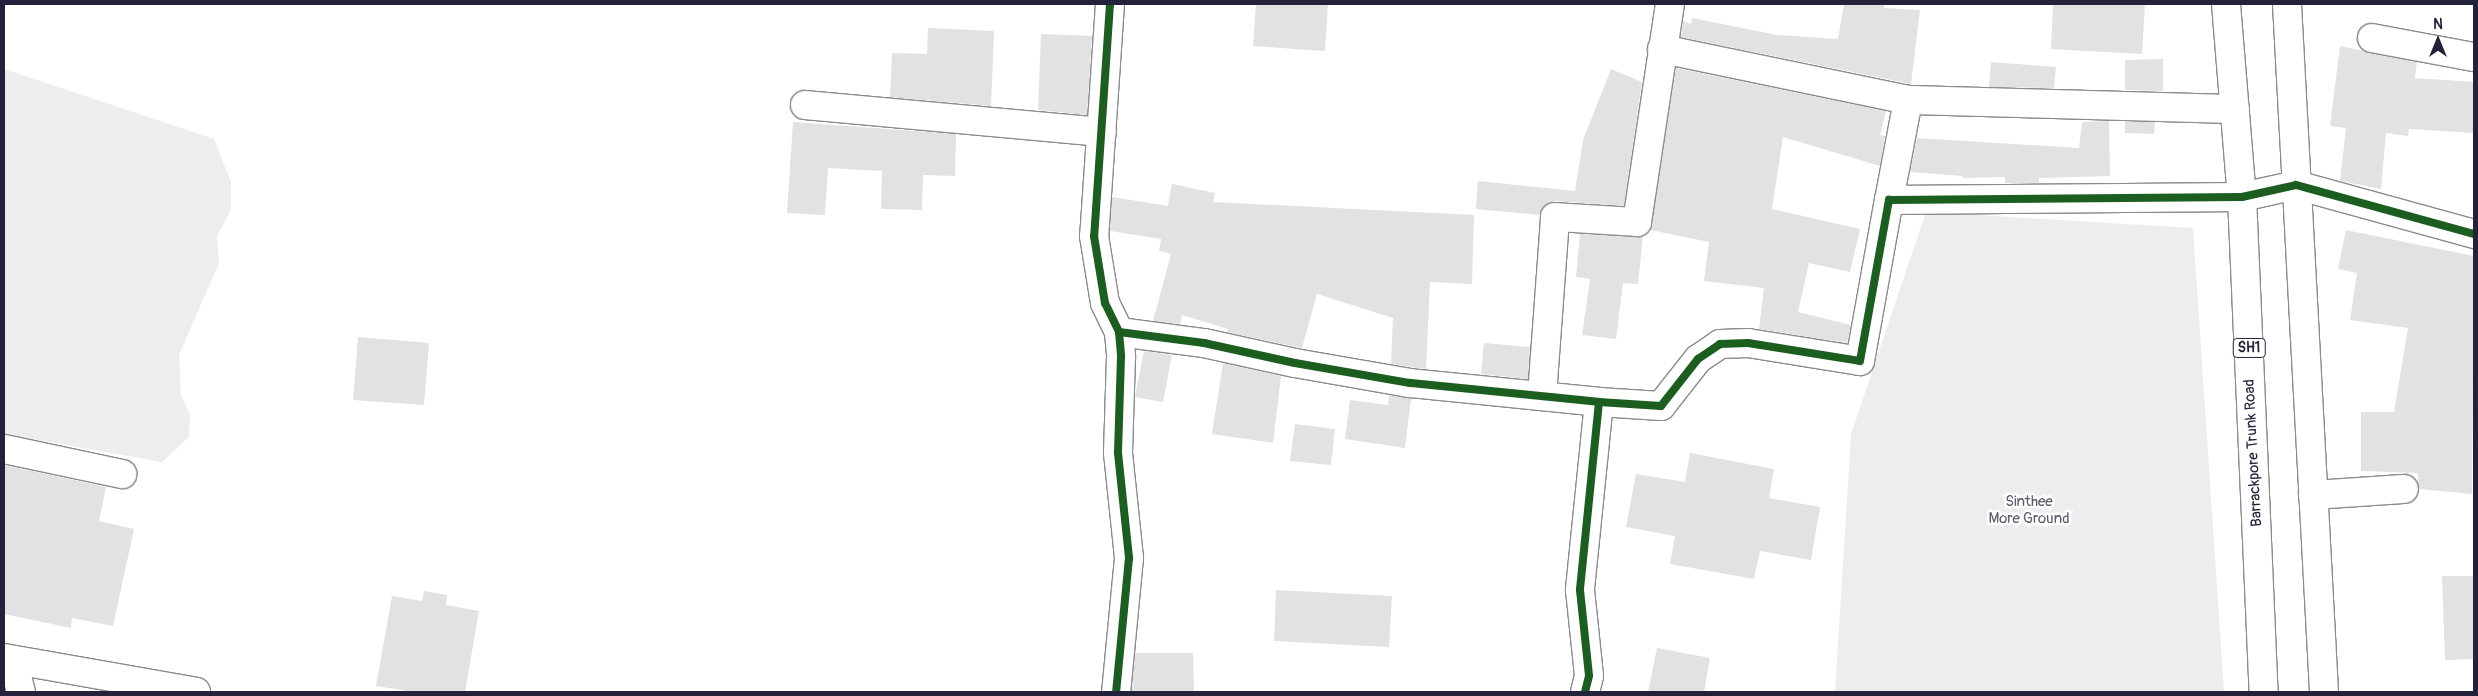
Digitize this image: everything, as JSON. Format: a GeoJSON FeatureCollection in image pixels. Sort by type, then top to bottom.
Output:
{"type":"FeatureCollection","features":[{"type":"Feature","properties":{"kind":"street"},"geometry":{"type":"LineString","coordinates":[[1110,4],[1094,236],[1105,303],[1119,332],[1118,453],[1129,558],[1116,692]]}},
{"type":"Feature","properties":{"kind":"street"},"geometry":{"type":"LineString","coordinates":[[1542,396],[1555,217],[1637,222],[1670,4]]}},
{"type":"Feature","properties":{"kind":"street","name":"Barrackpore Trunk Road"},"geometry":{"type":"LineString","coordinates":[[2226,4],[2242,197],[2264,692]]}},
{"type":"Feature","properties":{"kind":"street"},"geometry":{"type":"LineString","coordinates":[[2287,4],[2324,692]]}},
{"type":"Feature","properties":{"kind":"street"},"geometry":{"type":"LineString","coordinates":[[2372,38],[2474,57]]}},
{"type":"Feature","properties":{"kind":"street"},"geometry":{"type":"LineString","coordinates":[[1662,49],[1908,100],[2235,109]]}},
{"type":"Feature","properties":{"kind":"street"},"geometry":{"type":"LineString","coordinates":[[1119,332],[1204,343],[1295,364],[1410,383],[1599,402],[1661,406],[1698,359],[1720,344],[1748,343],[1860,361],[1908,100]]}},
{"type":"Feature","properties":{"kind":"street"},"geometry":{"type":"LineString","coordinates":[[805,105],[1102,132]]}},
{"type":"Feature","properties":{"kind":"street"},"geometry":{"type":"LineString","coordinates":[[1889,200],[2242,197],[2296,185],[2474,234]]}},
{"type":"Feature","properties":{"kind":"street"},"geometry":{"type":"LineString","coordinates":[[1585,692],[1588,676],[1580,590],[1599,402]]}},
{"type":"Feature","properties":{"kind":"street"},"geometry":{"type":"LineString","coordinates":[[4,448],[122,474]]}},
{"type":"Feature","properties":{"kind":"street"},"geometry":{"type":"LineString","coordinates":[[2313,495],[2404,489]]}},
{"type":"Feature","properties":{"kind":"street"},"geometry":{"type":"LineString","coordinates":[[8,659],[21,692]]}},
{"type":"Feature","properties":{"kind":"street"},"geometry":{"type":"LineString","coordinates":[[8,659],[196,692]]}},
{"type":"Feature","properties":{"kind":"green space"},"geometry":{"type":"Polygon","coordinates":[[[4,69],[214,139],[231,182],[231,210],[217,236],[219,263],[179,355],[181,396],[190,414],[189,437],[162,462],[4,434],[4,69]]]}},
{"type":"Feature","properties":{"kind":"green space","name":"Sinthee More Ground"},"geometry":{"type":"Polygon","coordinates":[[[1926,212],[2193,228],[2224,692],[1835,692],[1851,434],[1926,212]]]}},
{"type":"Feature","properties":{"kind":"building"},"geometry":{"type":"Polygon","coordinates":[[[1256,4],[1328,4],[1325,51],[1253,46],[1256,4]]]}},
{"type":"Feature","properties":{"kind":"building"},"geometry":{"type":"Polygon","coordinates":[[[1844,4],[1884,4],[1884,8],[1920,10],[1911,84],[1681,37],[1683,21],[1691,24],[1692,18],[1777,35],[1838,39],[1844,4]]]}},
{"type":"Feature","properties":{"kind":"building"},"geometry":{"type":"Polygon","coordinates":[[[2053,4],[2145,4],[2142,54],[2051,49],[2053,4]]]}},
{"type":"Feature","properties":{"kind":"building"},"geometry":{"type":"Polygon","coordinates":[[[928,28],[994,31],[991,106],[890,97],[892,53],[927,54],[928,28]]]}},
{"type":"Feature","properties":{"kind":"building"},"geometry":{"type":"Polygon","coordinates":[[[1041,34],[1092,36],[1087,115],[1038,110],[1041,34]]]}},
{"type":"Feature","properties":{"kind":"building"},"geometry":{"type":"Polygon","coordinates":[[[2340,46],[2417,62],[2415,78],[2474,82],[2474,133],[2409,129],[2408,136],[2386,133],[2381,189],[2340,181],[2346,128],[2330,126],[2340,46]]]}},
{"type":"Feature","properties":{"kind":"building"},"geometry":{"type":"Polygon","coordinates":[[[2163,59],[2163,91],[2125,90],[2125,60],[2163,59]]]}},
{"type":"Feature","properties":{"kind":"building"},"geometry":{"type":"Polygon","coordinates":[[[1991,62],[2056,67],[2054,88],[1989,87],[1991,62]]]}},
{"type":"Feature","properties":{"kind":"building"},"geometry":{"type":"Polygon","coordinates":[[[1676,68],[1886,111],[1880,135],[1885,136],[1880,166],[1783,137],[1772,209],[1860,229],[1850,272],[1809,263],[1798,312],[1851,325],[1847,343],[1759,329],[1764,288],[1704,281],[1709,242],[1650,230],[1676,68]]]}},
{"type":"Feature","properties":{"kind":"building"},"geometry":{"type":"Polygon","coordinates":[[[1611,69],[1642,82],[1624,206],[1555,201],[1548,203],[1540,215],[1476,209],[1478,181],[1575,191],[1583,140],[1611,69]]]}},
{"type":"Feature","properties":{"kind":"building"},"geometry":{"type":"Polygon","coordinates":[[[2109,121],[2110,176],[2039,178],[2039,183],[2005,183],[2005,177],[1963,178],[1963,176],[1910,172],[1917,138],[2079,148],[2082,122],[2109,121]]]}},
{"type":"Feature","properties":{"kind":"building"},"geometry":{"type":"Polygon","coordinates":[[[793,122],[956,134],[955,176],[923,175],[922,210],[881,209],[882,171],[828,168],[825,215],[787,213],[793,122]]]}},
{"type":"Feature","properties":{"kind":"building"},"geometry":{"type":"Polygon","coordinates":[[[2125,122],[2155,122],[2154,134],[2125,133],[2125,122]]]}},
{"type":"Feature","properties":{"kind":"building"},"geometry":{"type":"Polygon","coordinates":[[[1172,184],[1215,193],[1213,202],[1474,215],[1472,284],[1430,282],[1426,369],[1391,364],[1393,318],[1317,294],[1302,348],[1227,332],[1228,329],[1182,315],[1180,324],[1153,321],[1171,254],[1159,251],[1161,239],[1110,231],[1112,197],[1168,206],[1172,184]]]}},
{"type":"Feature","properties":{"kind":"building"},"geometry":{"type":"Polygon","coordinates":[[[2346,230],[2474,256],[2472,494],[2419,489],[2418,473],[2361,471],[2361,412],[2394,412],[2408,328],[2350,320],[2357,273],[2338,269],[2346,230]]]}},
{"type":"Feature","properties":{"kind":"building"},"geometry":{"type":"Polygon","coordinates":[[[1580,234],[1643,236],[1638,284],[1623,283],[1616,339],[1582,335],[1590,279],[1576,277],[1580,234]]]}},
{"type":"Feature","properties":{"kind":"building"},"geometry":{"type":"Polygon","coordinates":[[[358,337],[429,343],[424,405],[353,400],[358,337]]]}},
{"type":"Feature","properties":{"kind":"building"},"geometry":{"type":"Polygon","coordinates":[[[1484,343],[1530,347],[1528,379],[1481,374],[1484,343]]]}},
{"type":"Feature","properties":{"kind":"building"},"geometry":{"type":"Polygon","coordinates":[[[1144,351],[1172,355],[1163,402],[1135,397],[1144,351]]]}},
{"type":"Feature","properties":{"kind":"building"},"geometry":{"type":"Polygon","coordinates":[[[1223,363],[1281,376],[1273,443],[1212,434],[1223,363]]]}},
{"type":"Feature","properties":{"kind":"building"},"geometry":{"type":"Polygon","coordinates":[[[1389,395],[1411,399],[1405,448],[1345,439],[1350,400],[1388,405],[1389,395]]]}},
{"type":"Feature","properties":{"kind":"building"},"geometry":{"type":"Polygon","coordinates":[[[1295,424],[1335,429],[1331,465],[1290,461],[1295,424]]]}},
{"type":"Feature","properties":{"kind":"building"},"geometry":{"type":"Polygon","coordinates":[[[1690,453],[1774,469],[1769,498],[1820,507],[1811,560],[1760,551],[1754,579],[1670,564],[1675,536],[1626,527],[1636,474],[1685,482],[1690,453]]]}},
{"type":"Feature","properties":{"kind":"building"},"geometry":{"type":"Polygon","coordinates":[[[4,465],[106,487],[99,521],[134,529],[113,626],[72,618],[71,628],[4,614],[4,465]]]}},
{"type":"Feature","properties":{"kind":"building"},"geometry":{"type":"Polygon","coordinates":[[[2442,576],[2474,576],[2474,659],[2445,660],[2442,576]]]}},
{"type":"Feature","properties":{"kind":"building"},"geometry":{"type":"Polygon","coordinates":[[[1276,590],[1392,596],[1389,647],[1274,641],[1276,590]]]}},
{"type":"Feature","properties":{"kind":"building"},"geometry":{"type":"Polygon","coordinates":[[[424,591],[447,595],[446,605],[479,611],[465,692],[414,692],[376,686],[392,596],[422,601],[424,591]]]}},
{"type":"Feature","properties":{"kind":"building"},"geometry":{"type":"Polygon","coordinates":[[[1657,648],[1710,658],[1704,692],[1648,692],[1657,648]]]}},
{"type":"Feature","properties":{"kind":"building"},"geometry":{"type":"Polygon","coordinates":[[[1135,653],[1193,653],[1194,692],[1132,692],[1135,653]]]}},
{"type":"Feature","properties":{"kind":"cycle path"},"geometry":{"type":"LineString","coordinates":[[1110,4],[1094,236],[1105,303],[1119,332],[1121,357],[1118,453],[1129,558],[1116,692]]}},
{"type":"Feature","properties":{"kind":"cycle path"},"geometry":{"type":"LineString","coordinates":[[1599,402],[1661,406],[1698,359],[1720,344],[1748,343],[1860,361],[1889,200],[2242,197],[2296,185],[2474,234]]}},
{"type":"Feature","properties":{"kind":"cycle path"},"geometry":{"type":"LineString","coordinates":[[1119,332],[1204,343],[1295,363],[1410,383],[1599,402],[1580,590],[1589,676],[1585,692]]}}]}
